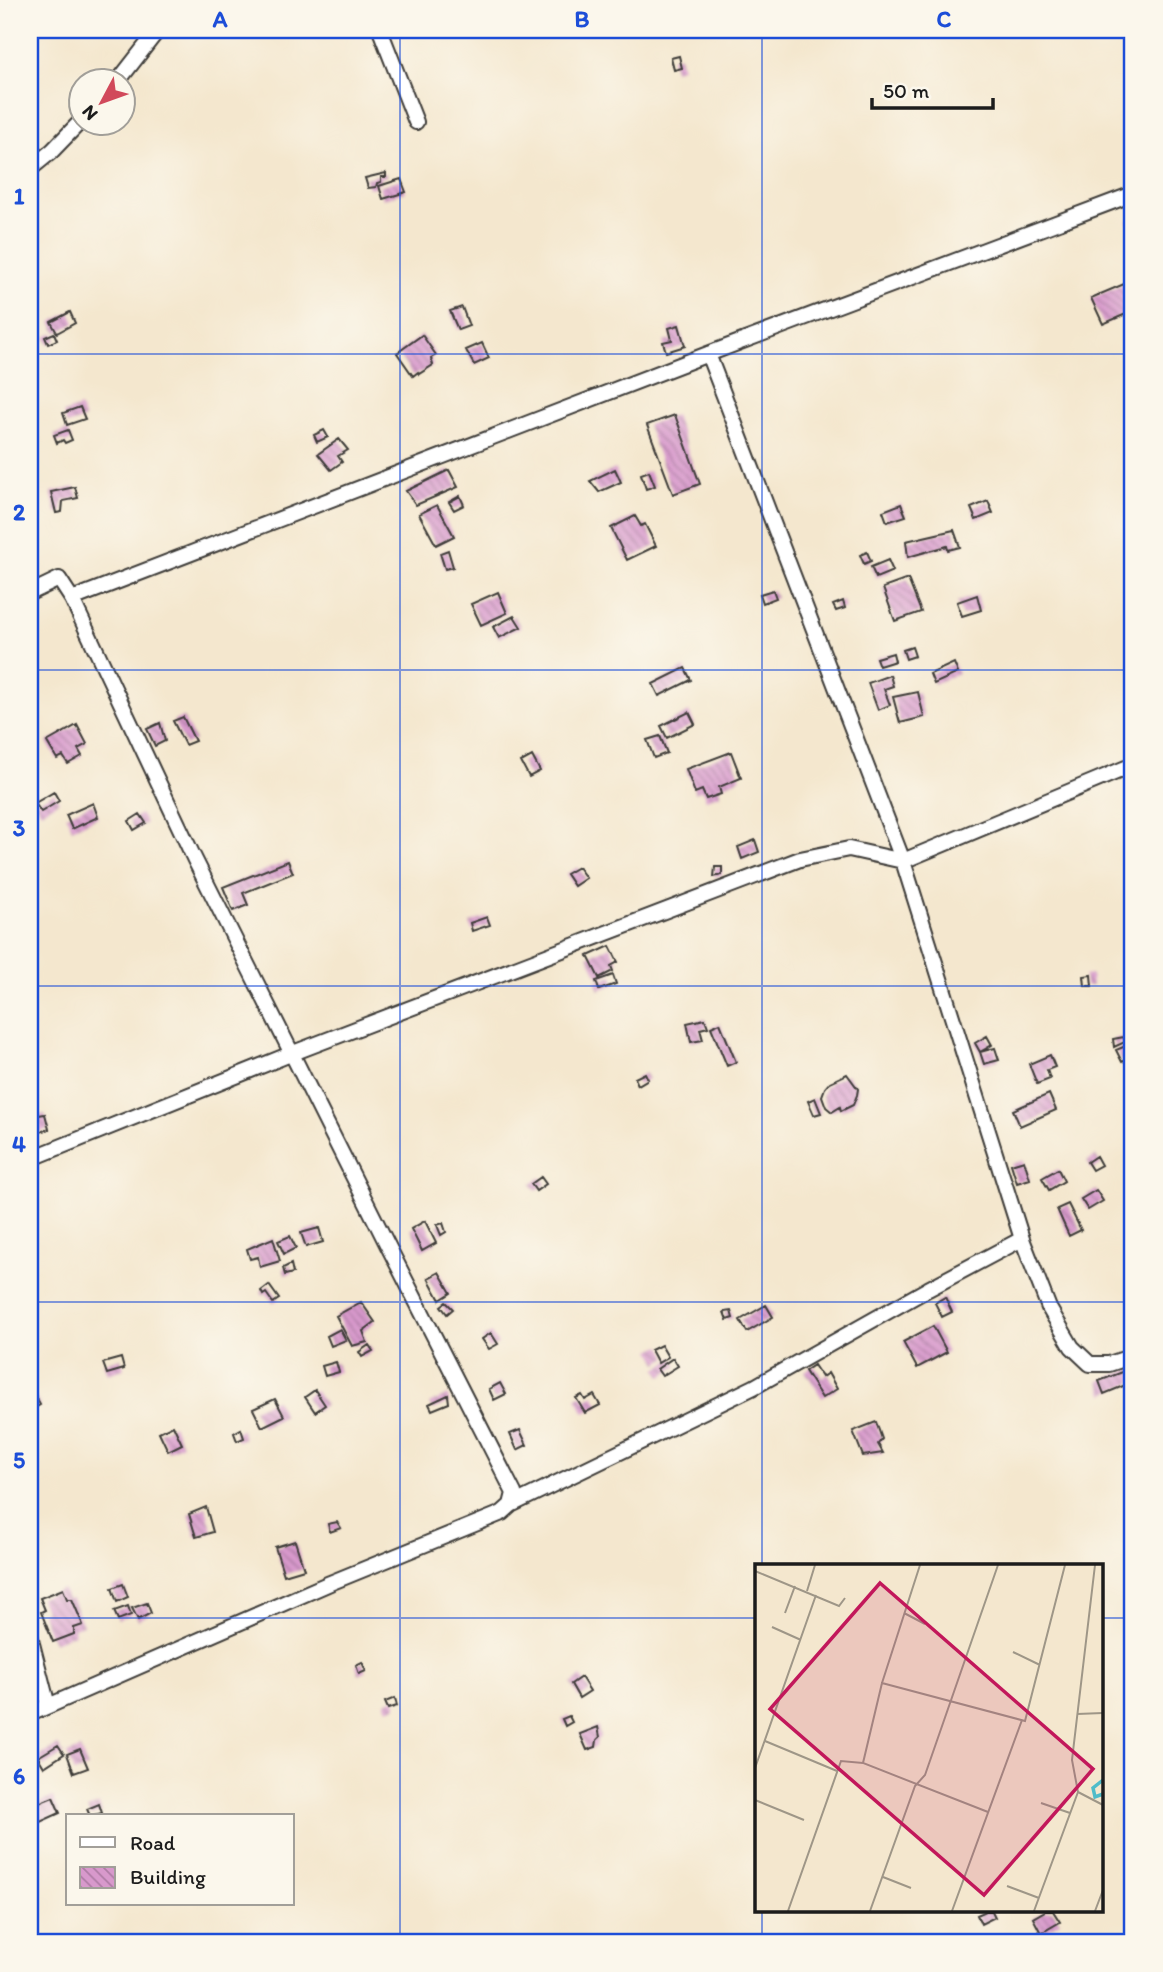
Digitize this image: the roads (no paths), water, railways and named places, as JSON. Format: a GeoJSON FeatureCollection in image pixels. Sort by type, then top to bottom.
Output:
{"type":"FeatureCollection","features":[{"type":"Feature","properties":{"kind":"street"},"geometry":{"type":"LineString","coordinates":[[130,66],[158,30]]}},
{"type":"Feature","properties":{"kind":"street"},"geometry":{"type":"LineString","coordinates":[[380,30],[416,122]]}},
{"type":"Feature","properties":{"kind":"street"},"geometry":{"type":"LineString","coordinates":[[30,169],[66,136]]}},
{"type":"Feature","properties":{"kind":"street"},"geometry":{"type":"LineString","coordinates":[[72,598],[1133,194]]}},
{"type":"Feature","properties":{"kind":"street"},"geometry":{"type":"LineString","coordinates":[[708,354],[903,861],[1022,1239],[1049,1308],[1072,1347],[1090,1364],[1109,1364],[1133,1356]]}},
{"type":"Feature","properties":{"kind":"street"},"geometry":{"type":"LineString","coordinates":[[30,593],[59,579],[72,598],[188,846],[514,1493],[511,1505]]}},
{"type":"Feature","properties":{"kind":"street"},"geometry":{"type":"LineString","coordinates":[[30,1159],[293,1053],[800,859],[849,849],[903,861],[1133,765]]}},
{"type":"Feature","properties":{"kind":"street"},"geometry":{"type":"LineString","coordinates":[[30,1714],[330,1583],[502,1513],[511,1505],[754,1387],[1022,1239]]}},
{"type":"Feature","properties":{"kind":"street"},"geometry":{"type":"LineString","coordinates":[[30,1636],[48,1706]]}}]}
